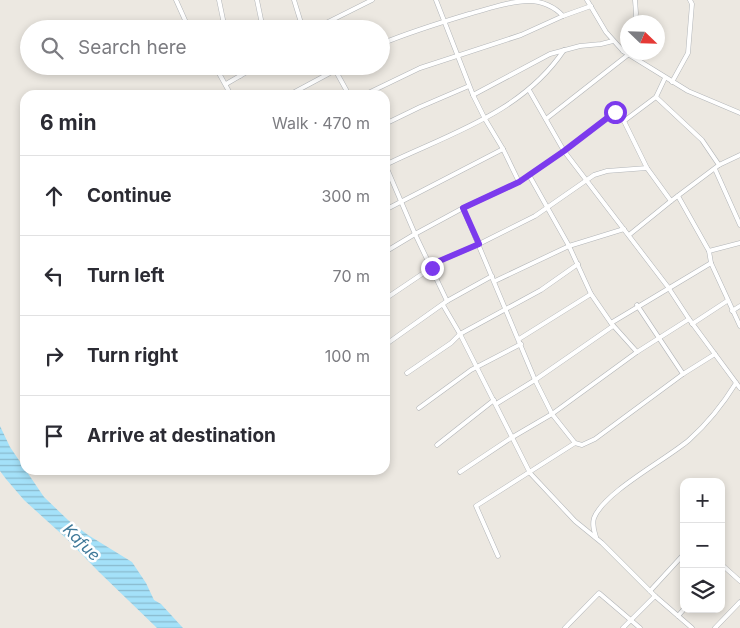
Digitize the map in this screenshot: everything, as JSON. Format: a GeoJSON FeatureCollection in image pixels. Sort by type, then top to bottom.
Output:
{"type":"FeatureCollection","features":[{"type":"Feature","properties":{"kind":"street"},"geometry":{"type":"LineString","coordinates":[[176,0],[185,20]]}},
{"type":"Feature","properties":{"kind":"street"},"geometry":{"type":"LineString","coordinates":[[219,0],[223,20]]}},
{"type":"Feature","properties":{"kind":"street"},"geometry":{"type":"LineString","coordinates":[[256,0],[260,20]]}},
{"type":"Feature","properties":{"kind":"street"},"geometry":{"type":"LineString","coordinates":[[294,0],[300,20]]}},
{"type":"Feature","properties":{"kind":"street"},"geometry":{"type":"LineString","coordinates":[[332,20],[372,0]]}},
{"type":"Feature","properties":{"kind":"street"},"geometry":{"type":"LineString","coordinates":[[436,0],[473,95],[503,148],[519,182]]}},
{"type":"Feature","properties":{"kind":"street"},"geometry":{"type":"LineString","coordinates":[[587,0],[613,41],[620,48]]}},
{"type":"Feature","properties":{"kind":"street"},"geometry":{"type":"LineString","coordinates":[[635,0],[636,15]]}},
{"type":"Feature","properties":{"kind":"street"},"geometry":{"type":"LineString","coordinates":[[672,82],[688,53],[692,4],[690,0]]}},
{"type":"Feature","properties":{"kind":"street"},"geometry":{"type":"LineString","coordinates":[[390,40],[403,34],[511,3],[530,1],[556,8],[564,16]]}},
{"type":"Feature","properties":{"kind":"street"},"geometry":{"type":"LineString","coordinates":[[373,90],[420,68],[521,34],[591,6]]}},
{"type":"Feature","properties":{"kind":"street"},"geometry":{"type":"LineString","coordinates":[[473,95],[550,54],[580,46],[613,41]]}},
{"type":"Feature","properties":{"kind":"street"},"geometry":{"type":"LineString","coordinates":[[390,163],[485,119],[529,90],[553,67],[564,50]]}},
{"type":"Feature","properties":{"kind":"street"},"geometry":{"type":"LineString","coordinates":[[546,119],[621,60]]}},
{"type":"Feature","properties":{"kind":"street"},"geometry":{"type":"LineString","coordinates":[[638,60],[664,78],[688,91],[740,112]]}},
{"type":"Feature","properties":{"kind":"street"},"geometry":{"type":"LineString","coordinates":[[220,75],[229,90]]}},
{"type":"Feature","properties":{"kind":"street"},"geometry":{"type":"LineString","coordinates":[[299,90],[328,75]]}},
{"type":"Feature","properties":{"kind":"street"},"geometry":{"type":"LineString","coordinates":[[338,75],[347,90]]}},
{"type":"Feature","properties":{"kind":"street"},"geometry":{"type":"LineString","coordinates":[[226,84],[240,76]]}},
{"type":"Feature","properties":{"kind":"street"},"geometry":{"type":"LineString","coordinates":[[624,121],[656,97],[664,78]]}},
{"type":"Feature","properties":{"kind":"street"},"geometry":{"type":"LineString","coordinates":[[390,121],[420,106],[469,86]]}},
{"type":"Feature","properties":{"kind":"street"},"geometry":{"type":"LineString","coordinates":[[529,90],[564,151],[668,287],[692,324],[739,386],[690,439],[623,488],[598,511],[593,522],[596,537]]}},
{"type":"Feature","properties":{"kind":"street"},"geometry":{"type":"LineString","coordinates":[[656,97],[702,140],[719,165]]}},
{"type":"Feature","properties":{"kind":"street"},"geometry":{"type":"LineString","coordinates":[[390,249],[463,208],[519,182],[615,112],[620,113],[647,168],[670,201]]}},
{"type":"Feature","properties":{"kind":"street"},"geometry":{"type":"LineString","coordinates":[[390,207],[503,148]]}},
{"type":"Feature","properties":{"kind":"street"},"geometry":{"type":"LineString","coordinates":[[629,235],[670,201],[719,165],[740,155]]}},
{"type":"Feature","properties":{"kind":"street"},"geometry":{"type":"LineString","coordinates":[[390,296],[431,267],[548,208],[600,172],[647,168]]}},
{"type":"Feature","properties":{"kind":"street"},"geometry":{"type":"LineString","coordinates":[[715,169],[740,225]]}},
{"type":"Feature","properties":{"kind":"street"},"geometry":{"type":"LineString","coordinates":[[529,175],[569,246],[591,294],[612,324],[638,352]]}},
{"type":"Feature","properties":{"kind":"street"},"geometry":{"type":"LineString","coordinates":[[390,177],[447,301]]}},
{"type":"Feature","properties":{"kind":"street"},"geometry":{"type":"LineString","coordinates":[[678,196],[708,251],[727,301],[740,326]]}},
{"type":"Feature","properties":{"kind":"street"},"geometry":{"type":"LineString","coordinates":[[463,208],[535,380],[552,414],[576,443],[582,445],[595,439],[683,374],[715,354]]}},
{"type":"Feature","properties":{"kind":"street"},"geometry":{"type":"LineString","coordinates":[[495,281],[569,246],[624,229]]}},
{"type":"Feature","properties":{"kind":"street"},"geometry":{"type":"LineString","coordinates":[[708,251],[740,243]]}},
{"type":"Feature","properties":{"kind":"street"},"geometry":{"type":"LineString","coordinates":[[437,445],[495,402],[535,380],[638,306],[711,263]]}},
{"type":"Feature","properties":{"kind":"street"},"geometry":{"type":"LineString","coordinates":[[407,374],[451,343],[460,334],[545,288],[578,264]]}},
{"type":"Feature","properties":{"kind":"street"},"geometry":{"type":"LineString","coordinates":[[390,342],[447,301],[492,276]]}},
{"type":"Feature","properties":{"kind":"street"},"geometry":{"type":"LineString","coordinates":[[419,408],[465,374],[520,342],[591,294]]}},
{"type":"Feature","properties":{"kind":"street"},"geometry":{"type":"LineString","coordinates":[[692,324],[727,301]]}},
{"type":"Feature","properties":{"kind":"street"},"geometry":{"type":"LineString","coordinates":[[443,305],[460,334],[530,473],[575,520],[596,537],[655,596],[692,628]]}},
{"type":"Feature","properties":{"kind":"street"},"geometry":{"type":"LineString","coordinates":[[638,306],[658,339],[683,374]]}},
{"type":"Feature","properties":{"kind":"street"},"geometry":{"type":"LineString","coordinates":[[732,311],[740,306]]}},
{"type":"Feature","properties":{"kind":"street"},"geometry":{"type":"LineString","coordinates":[[460,472],[552,414],[638,352],[689,319]]}},
{"type":"Feature","properties":{"kind":"street"},"geometry":{"type":"LineString","coordinates":[[498,556],[476,506],[576,443]]}},
{"type":"Feature","properties":{"kind":"street"},"geometry":{"type":"LineString","coordinates":[[650,591],[680,558]]}},
{"type":"Feature","properties":{"kind":"street"},"geometry":{"type":"LineString","coordinates":[[724,568],[740,581]]}},
{"type":"Feature","properties":{"kind":"street"},"geometry":{"type":"LineString","coordinates":[[565,628],[599,593],[640,628]]}},
{"type":"Feature","properties":{"kind":"street"},"geometry":{"type":"LineString","coordinates":[[623,628],[655,596]]}},
{"type":"Feature","properties":{"kind":"street"},"geometry":{"type":"LineString","coordinates":[[715,628],[740,602]]}},
{"type":"Feature","properties":{"kind":"water","name":"Kafue"},"geometry":{"type":"Polygon","coordinates":[[[0,426],[10,447],[20,462],[20,475],[29,475],[44,497],[68,520],[88,535],[132,562],[146,583],[154,600],[161,604],[183,628],[157,628],[67,539],[24,500],[0,471],[0,426]]]}},
{"type":"Feature","properties":{"kind":"route"},"geometry":{"type":"LineString","coordinates":[[432,268],[430,265],[479,244],[463,208],[519,182],[615,112]]}}]}
